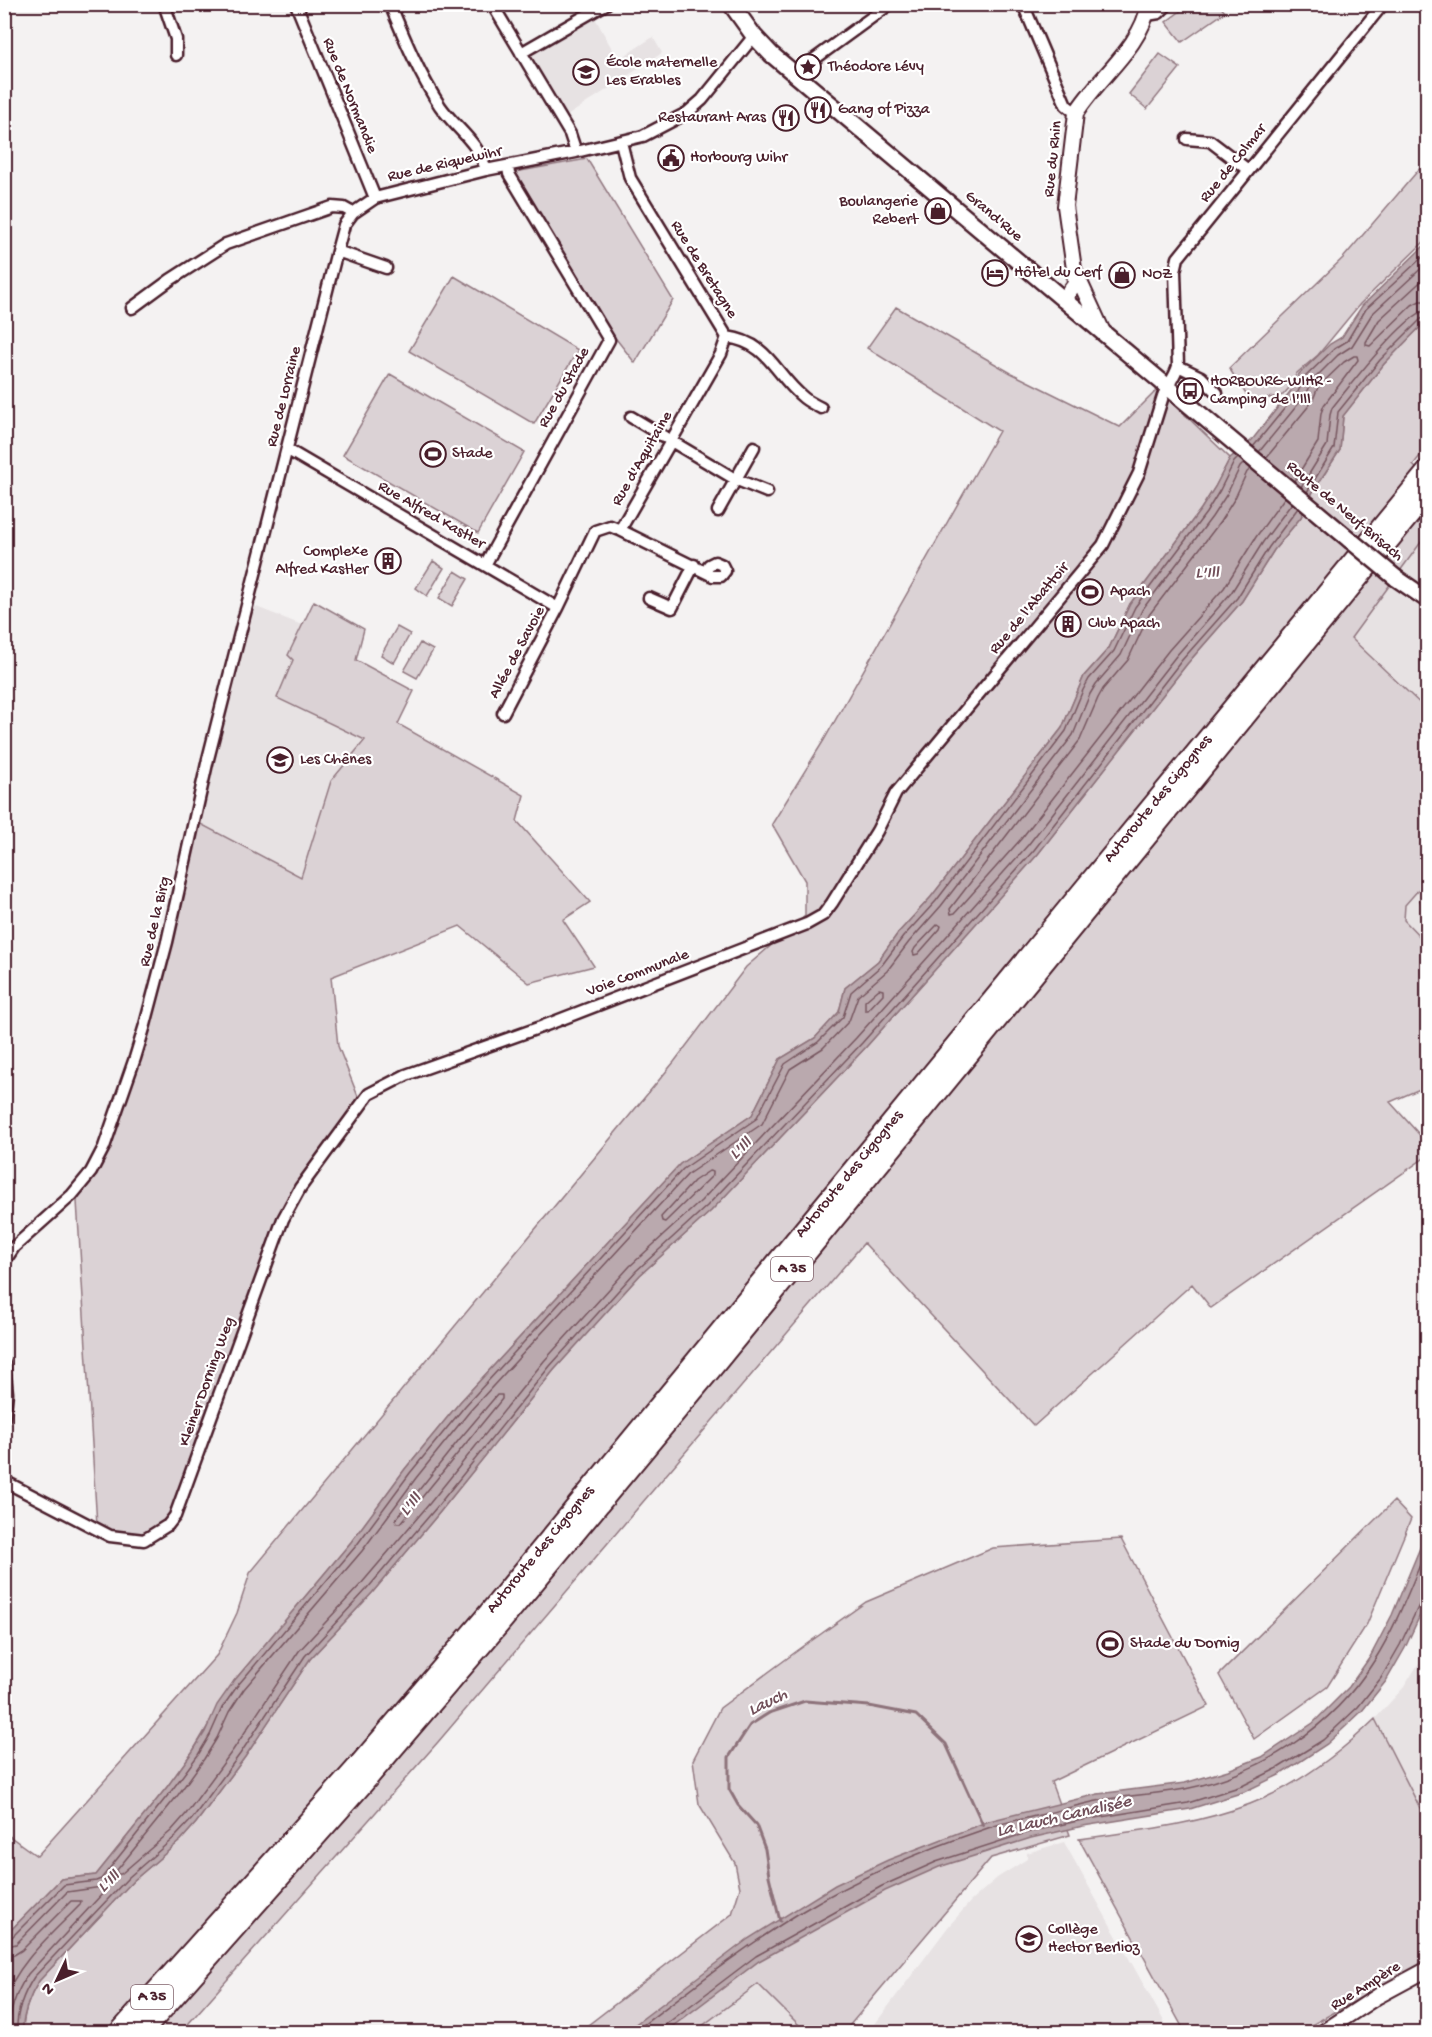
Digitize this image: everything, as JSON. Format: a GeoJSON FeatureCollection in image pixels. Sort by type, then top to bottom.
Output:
{"type":"FeatureCollection","features":[{"type":"Feature","properties":{"kind":"highway","name":"Autoroute des Cigognes"},"geometry":{"type":"LineString","coordinates":[[120,2032],[353,1772],[489,1613],[1428,471]]}},
{"type":"Feature","properties":{"kind":"highway","name":"Autoroute des Cigognes"},"geometry":{"type":"LineString","coordinates":[[142,2032],[364,1782],[501,1623],[1428,492]]}},
{"type":"Feature","properties":{"kind":"main road","name":"Grand'Rue"},"geometry":{"type":"LineString","coordinates":[[731,4],[754,36],[794,74],[1268,471]]}},
{"type":"Feature","properties":{"kind":"main road","name":"Route de Neuf-Brisach"},"geometry":{"type":"LineString","coordinates":[[1268,471],[1396,578],[1428,600]]}},
{"type":"Feature","properties":{"kind":"street"},"geometry":{"type":"LineString","coordinates":[[164,4],[176,39],[176,55]]}},
{"type":"Feature","properties":{"kind":"street","name":"Rue de Normandie"},"geometry":{"type":"LineString","coordinates":[[296,4],[375,198]]}},
{"type":"Feature","properties":{"kind":"street"},"geometry":{"type":"LineString","coordinates":[[390,4],[418,70],[441,108],[481,154],[486,170]]}},
{"type":"Feature","properties":{"kind":"street"},"geometry":{"type":"LineString","coordinates":[[492,4],[570,134],[576,152]]}},
{"type":"Feature","properties":{"kind":"street"},"geometry":{"type":"LineString","coordinates":[[521,53],[606,4]]}},
{"type":"Feature","properties":{"kind":"street"},"geometry":{"type":"LineString","coordinates":[[794,74],[891,4]]}},
{"type":"Feature","properties":{"kind":"street"},"geometry":{"type":"LineString","coordinates":[[1148,10],[1159,13],[1167,4]]}},
{"type":"Feature","properties":{"kind":"street","name":"Rue de Colmar"},"geometry":{"type":"LineString","coordinates":[[1178,366],[1174,271],[1178,258],[1383,4]]}},
{"type":"Feature","properties":{"kind":"street"},"geometry":{"type":"LineString","coordinates":[[1028,6],[1066,105],[1076,113]]}},
{"type":"Feature","properties":{"kind":"street","name":"Rue du Rhin"},"geometry":{"type":"LineString","coordinates":[[1104,333],[1078,275],[1065,206],[1076,113],[1084,100],[1117,63],[1135,37],[1148,10]]}},
{"type":"Feature","properties":{"kind":"street","name":"Rue de Riquewihr"},"geometry":{"type":"LineString","coordinates":[[353,213],[375,198],[486,170],[643,136],[687,113],[702,100],[754,36]]}},
{"type":"Feature","properties":{"kind":"street"},"geometry":{"type":"LineString","coordinates":[[1187,139],[1210,141],[1248,170]]}},
{"type":"Feature","properties":{"kind":"street","name":"Rue de Bretagne"},"geometry":{"type":"LineString","coordinates":[[621,142],[630,178],[727,337],[742,339],[758,348],[804,398],[821,408]]}},
{"type":"Feature","properties":{"kind":"street","name":"Rue du Stade"},"geometry":{"type":"LineString","coordinates":[[485,565],[609,340],[509,174],[508,166]]}},
{"type":"Feature","properties":{"kind":"street"},"geometry":{"type":"LineString","coordinates":[[132,308],[226,244],[332,207],[344,208],[353,213]]}},
{"type":"Feature","properties":{"kind":"street","name":"Rue de Lorraine"},"geometry":{"type":"LineString","coordinates":[[261,551],[344,225],[353,213]]}},
{"type":"Feature","properties":{"kind":"street"},"geometry":{"type":"LineString","coordinates":[[337,251],[386,268]]}},
{"type":"Feature","properties":{"kind":"street","name":"Rue du Rhin"},"geometry":{"type":"LineString","coordinates":[[1068,304],[1078,275]]}},
{"type":"Feature","properties":{"kind":"street","name":"Rue d'Aquitaine"},"geometry":{"type":"LineString","coordinates":[[558,608],[595,531],[610,526],[620,530],[721,354],[727,337]]}},
{"type":"Feature","properties":{"kind":"street"},"geometry":{"type":"LineString","coordinates":[[1167,385],[1178,366],[1201,377],[1217,393]]}},
{"type":"Feature","properties":{"kind":"street","name":"Rue de l'Abattoir"},"geometry":{"type":"LineString","coordinates":[[877,831],[896,793],[1103,545],[1139,473],[1167,385]]}},
{"type":"Feature","properties":{"kind":"street"},"geometry":{"type":"LineString","coordinates":[[631,417],[735,479],[766,492]]}},
{"type":"Feature","properties":{"kind":"street"},"geometry":{"type":"LineString","coordinates":[[718,511],[754,447]]}},
{"type":"Feature","properties":{"kind":"street","name":"Rue Alfred Kastler"},"geometry":{"type":"LineString","coordinates":[[288,450],[558,608]]}},
{"type":"Feature","properties":{"kind":"street"},"geometry":{"type":"LineString","coordinates":[[620,530],[705,571]]}},
{"type":"Feature","properties":{"kind":"street","name":"Rue de la Birg"},"geometry":{"type":"LineString","coordinates":[[4,1262],[14,1247],[83,1183],[98,1161],[104,1147],[151,1005],[208,759],[261,551]]}},
{"type":"Feature","properties":{"kind":"street"},"geometry":{"type":"LineString","coordinates":[[649,598],[672,608],[694,565]]}},
{"type":"Feature","properties":{"kind":"street","name":"Allée de Savoie"},"geometry":{"type":"LineString","coordinates":[[503,713],[558,608]]}},
{"type":"Feature","properties":{"kind":"street","name":"Voie Communale"},"geometry":{"type":"LineString","coordinates":[[369,1094],[406,1074],[541,1028],[807,924],[824,915],[877,831]]}},
{"type":"Feature","properties":{"kind":"street","name":"Kleiner Dorning Weg"},"geometry":{"type":"LineString","coordinates":[[4,1481],[110,1536],[144,1540],[168,1524],[175,1516],[283,1219],[300,1188],[369,1094]]}},
{"type":"Feature","properties":{"kind":"street"},"geometry":{"type":"LineString","coordinates":[[4,1364],[7,1393],[4,1418]]}},
{"type":"Feature","properties":{"kind":"street","name":"Rue Ampère"},"geometry":{"type":"LineString","coordinates":[[1323,2032],[1378,1996],[1428,1969]]}},
{"type":"Feature","properties":{"kind":"shaded area"},"geometry":{"type":"Polygon","coordinates":[[[1190,4],[1219,5],[1225,12],[1182,42],[1166,22],[1190,4]]]}},
{"type":"Feature","properties":{"kind":"shaded area","name":"École maternelle Les Erables"},"geometry":{"type":"Polygon","coordinates":[[[594,16],[618,60],[653,37],[662,53],[567,116],[532,58],[533,53],[594,16]]]}},
{"type":"Feature","properties":{"kind":"shaded area"},"geometry":{"type":"Polygon","coordinates":[[[1160,54],[1180,68],[1147,109],[1129,94],[1160,54]]]}},
{"type":"Feature","properties":{"kind":"shaded area"},"geometry":{"type":"Polygon","coordinates":[[[587,159],[673,300],[635,363],[613,335],[515,172],[587,159]]]}},
{"type":"Feature","properties":{"kind":"shaded area"},"geometry":{"type":"Polygon","coordinates":[[[1427,160],[1427,239],[1360,304],[1318,355],[1297,373],[1283,395],[1251,402],[1229,368],[1344,257],[1427,160]]]}},
{"type":"Feature","properties":{"kind":"shaded area","name":"Stade"},"geometry":{"type":"Polygon","coordinates":[[[454,276],[578,350],[534,424],[409,351],[454,276]]]}},
{"type":"Feature","properties":{"kind":"shaded area"},"geometry":{"type":"Polygon","coordinates":[[[896,307],[1011,373],[1120,427],[1158,389],[1230,458],[1201,509],[1130,604],[1109,648],[1084,676],[1062,728],[931,897],[898,933],[878,961],[845,988],[839,1012],[815,1038],[780,1059],[752,1115],[680,1164],[460,1402],[405,1469],[351,1542],[234,1681],[193,1751],[96,1875],[61,1879],[5,1936],[5,1833],[37,1856],[217,1655],[237,1613],[250,1573],[674,1062],[746,967],[805,916],[805,881],[772,824],[824,740],[999,431],[867,348],[896,307]]]}},
{"type":"Feature","properties":{"kind":"shaded area"},"geometry":{"type":"Polygon","coordinates":[[[1427,320],[1427,447],[1413,465],[1427,480],[1427,534],[1351,638],[1427,710],[1427,880],[1405,905],[1404,920],[1427,944],[1427,1086],[1390,1102],[1427,1143],[1427,1156],[1211,1308],[1192,1284],[1034,1426],[864,1243],[438,1742],[181,2032],[23,2032],[27,2005],[39,1981],[133,1881],[181,1840],[196,1823],[245,1757],[310,1659],[372,1593],[554,1370],[640,1275],[711,1211],[866,1047],[1038,854],[1187,664],[1242,601],[1274,550],[1301,517],[1313,492],[1340,450],[1343,416],[1384,364],[1427,320]]]}},
{"type":"Feature","properties":{"kind":"shaded area","name":"Stade"},"geometry":{"type":"Polygon","coordinates":[[[390,374],[524,452],[478,533],[343,455],[390,374]]]}},
{"type":"Feature","properties":{"kind":"shaded area"},"geometry":{"type":"Polygon","coordinates":[[[1427,534],[1427,710],[1351,638],[1427,534]]]}},
{"type":"Feature","properties":{"kind":"shaded area"},"geometry":{"type":"Polygon","coordinates":[[[433,561],[444,568],[427,596],[416,588],[433,561]]]}},
{"type":"Feature","properties":{"kind":"shaded area"},"geometry":{"type":"Polygon","coordinates":[[[455,571],[468,579],[452,606],[439,598],[455,571]]]}},
{"type":"Feature","properties":{"kind":"shaded area"},"geometry":{"type":"Polygon","coordinates":[[[314,601],[364,629],[356,660],[414,691],[398,724],[524,795],[517,821],[590,902],[563,920],[594,966],[529,983],[460,926],[331,977],[338,1046],[359,1099],[283,1224],[172,1518],[138,1545],[97,1525],[77,1201],[138,1057],[199,823],[301,877],[331,781],[365,740],[277,698],[293,660],[288,655],[314,601]]]}},
{"type":"Feature","properties":{"kind":"shaded area","name":"Les Chênes"},"geometry":{"type":"Polygon","coordinates":[[[254,606],[302,625],[288,655],[293,660],[277,698],[365,739],[331,781],[301,877],[199,823],[219,731],[254,606]]]}},
{"type":"Feature","properties":{"kind":"shaded area"},"geometry":{"type":"Polygon","coordinates":[[[397,627],[410,634],[394,663],[381,655],[397,627]]]}},
{"type":"Feature","properties":{"kind":"shaded area"},"geometry":{"type":"Polygon","coordinates":[[[420,643],[433,650],[417,678],[404,671],[420,643]]]}},
{"type":"Feature","properties":{"kind":"shaded area"},"geometry":{"type":"Polygon","coordinates":[[[1427,880],[1427,944],[1403,920],[1405,905],[1427,880]]]}},
{"type":"Feature","properties":{"kind":"shaded area"},"geometry":{"type":"Polygon","coordinates":[[[1394,1501],[1411,1519],[1367,1624],[1327,1687],[1254,1739],[1219,1675],[1394,1501]]]}},
{"type":"Feature","properties":{"kind":"shaded area"},"geometry":{"type":"Polygon","coordinates":[[[1121,1539],[1209,1706],[1051,1782],[1070,1835],[991,1858],[844,2032],[806,2032],[758,1984],[694,2032],[579,2032],[732,1914],[740,1888],[735,1863],[699,1804],[693,1760],[720,1708],[866,1602],[993,1548],[1121,1539]]]}},
{"type":"Feature","properties":{"kind":"shaded area"},"geometry":{"type":"Polygon","coordinates":[[[1427,1650],[1427,1822],[1375,1719],[1404,1687],[1427,1650]]]}},
{"type":"Feature","properties":{"kind":"shaded area"},"geometry":{"type":"Polygon","coordinates":[[[1375,1719],[1427,1822],[1427,1961],[1299,2032],[1185,2032],[1079,1839],[1187,1822],[1250,1804],[1284,1788],[1317,1768],[1375,1719]]]}},
{"type":"Feature","properties":{"kind":"shaded area","name":"Collège Hector Berlioz"},"geometry":{"type":"Polygon","coordinates":[[[1064,1842],[1170,2032],[869,2032],[948,1927],[971,1901],[997,1878],[1027,1859],[1027,1853],[1064,1842]]]}},
{"type":"Feature","properties":{"kind":"shaded area"},"geometry":{"type":"Polygon","coordinates":[[[758,1984],[806,2032],[694,2032],[758,1984]]]}},
{"type":"Feature","properties":{"kind":"water","name":"L'Ill"},"geometry":{"type":"Polygon","coordinates":[[[1427,243],[1427,320],[1384,364],[1343,416],[1340,450],[1313,491],[1301,517],[1274,550],[1242,601],[1187,664],[1038,854],[866,1047],[711,1211],[640,1275],[554,1370],[372,1593],[310,1659],[245,1757],[196,1823],[181,1840],[133,1881],[39,1981],[27,2005],[22,2032],[5,2032],[5,1936],[61,1879],[96,1875],[193,1751],[205,1732],[217,1705],[234,1681],[351,1542],[405,1469],[460,1402],[680,1164],[752,1115],[780,1059],[815,1038],[839,1012],[845,988],[878,961],[898,933],[931,897],[1062,728],[1084,676],[1109,648],[1130,604],[1201,509],[1230,458],[1252,440],[1293,388],[1299,374],[1330,344],[1342,337],[1362,306],[1427,243]]]}},
{"type":"Feature","properties":{"kind":"water","name":"La Lauch Canalisée"},"geometry":{"type":"Polygon","coordinates":[[[1427,1531],[1427,1600],[1405,1648],[1386,1681],[1362,1711],[1327,1744],[1281,1774],[1244,1792],[1190,1809],[1083,1826],[1031,1838],[939,1867],[885,1891],[759,1961],[665,2032],[625,2032],[748,1939],[835,1885],[888,1860],[989,1821],[1098,1794],[1185,1783],[1262,1757],[1313,1723],[1349,1687],[1370,1657],[1392,1615],[1427,1531]]]}},
{"type":"Feature","properties":{"kind":"waterway","name":"Lauch"},"geometry":{"type":"LineString","coordinates":[[780,1921],[765,1849],[756,1825],[738,1805],[729,1789],[729,1757],[750,1725],[769,1713],[805,1701],[869,1706],[916,1715],[946,1744],[983,1825]]}},
{"type":"Feature","properties":{"kind":"place","name":"Théodore Lévy"},"geometry":{"type":"Point","coordinates":[808,67]}},
{"type":"Feature","properties":{"kind":"place","name":"École maternelle Les Erables"},"geometry":{"type":"Point","coordinates":[586,72]}},
{"type":"Feature","properties":{"kind":"place","name":"Gang of Pizza"},"geometry":{"type":"Point","coordinates":[818,110]}},
{"type":"Feature","properties":{"kind":"place","name":"Restaurant Aras"},"geometry":{"type":"Point","coordinates":[786,118]}},
{"type":"Feature","properties":{"kind":"place","name":"Horbourg Wihr"},"geometry":{"type":"Point","coordinates":[671,158]}},
{"type":"Feature","properties":{"kind":"place","name":"Boulangerie Rebert"},"geometry":{"type":"Point","coordinates":[938,211]}},
{"type":"Feature","properties":{"kind":"place","name":"Hôtel du Cerf"},"geometry":{"type":"Point","coordinates":[995,273]}},
{"type":"Feature","properties":{"kind":"place","name":"NOZ"},"geometry":{"type":"Point","coordinates":[1122,275]}},
{"type":"Feature","properties":{"kind":"place","name":"HORBOURG-WIHR - Camping de l'Ill"},"geometry":{"type":"Point","coordinates":[1190,391]}},
{"type":"Feature","properties":{"kind":"place","name":"Stade"},"geometry":{"type":"Point","coordinates":[433,454]}},
{"type":"Feature","properties":{"kind":"place","name":"Complexe Alfred Kastler"},"geometry":{"type":"Point","coordinates":[388,561]}},
{"type":"Feature","properties":{"kind":"place","name":"Apach"},"geometry":{"type":"Point","coordinates":[1090,592]}},
{"type":"Feature","properties":{"kind":"place","name":"Club Apach"},"geometry":{"type":"Point","coordinates":[1068,624]}},
{"type":"Feature","properties":{"kind":"place","name":"Les Chênes"},"geometry":{"type":"Point","coordinates":[280,760]}},
{"type":"Feature","properties":{"kind":"place","name":"Stade du Dornig"},"geometry":{"type":"Point","coordinates":[1110,1644]}},
{"type":"Feature","properties":{"kind":"place","name":"Collège Hector Berlioz"},"geometry":{"type":"Point","coordinates":[1029,1939]}}]}
